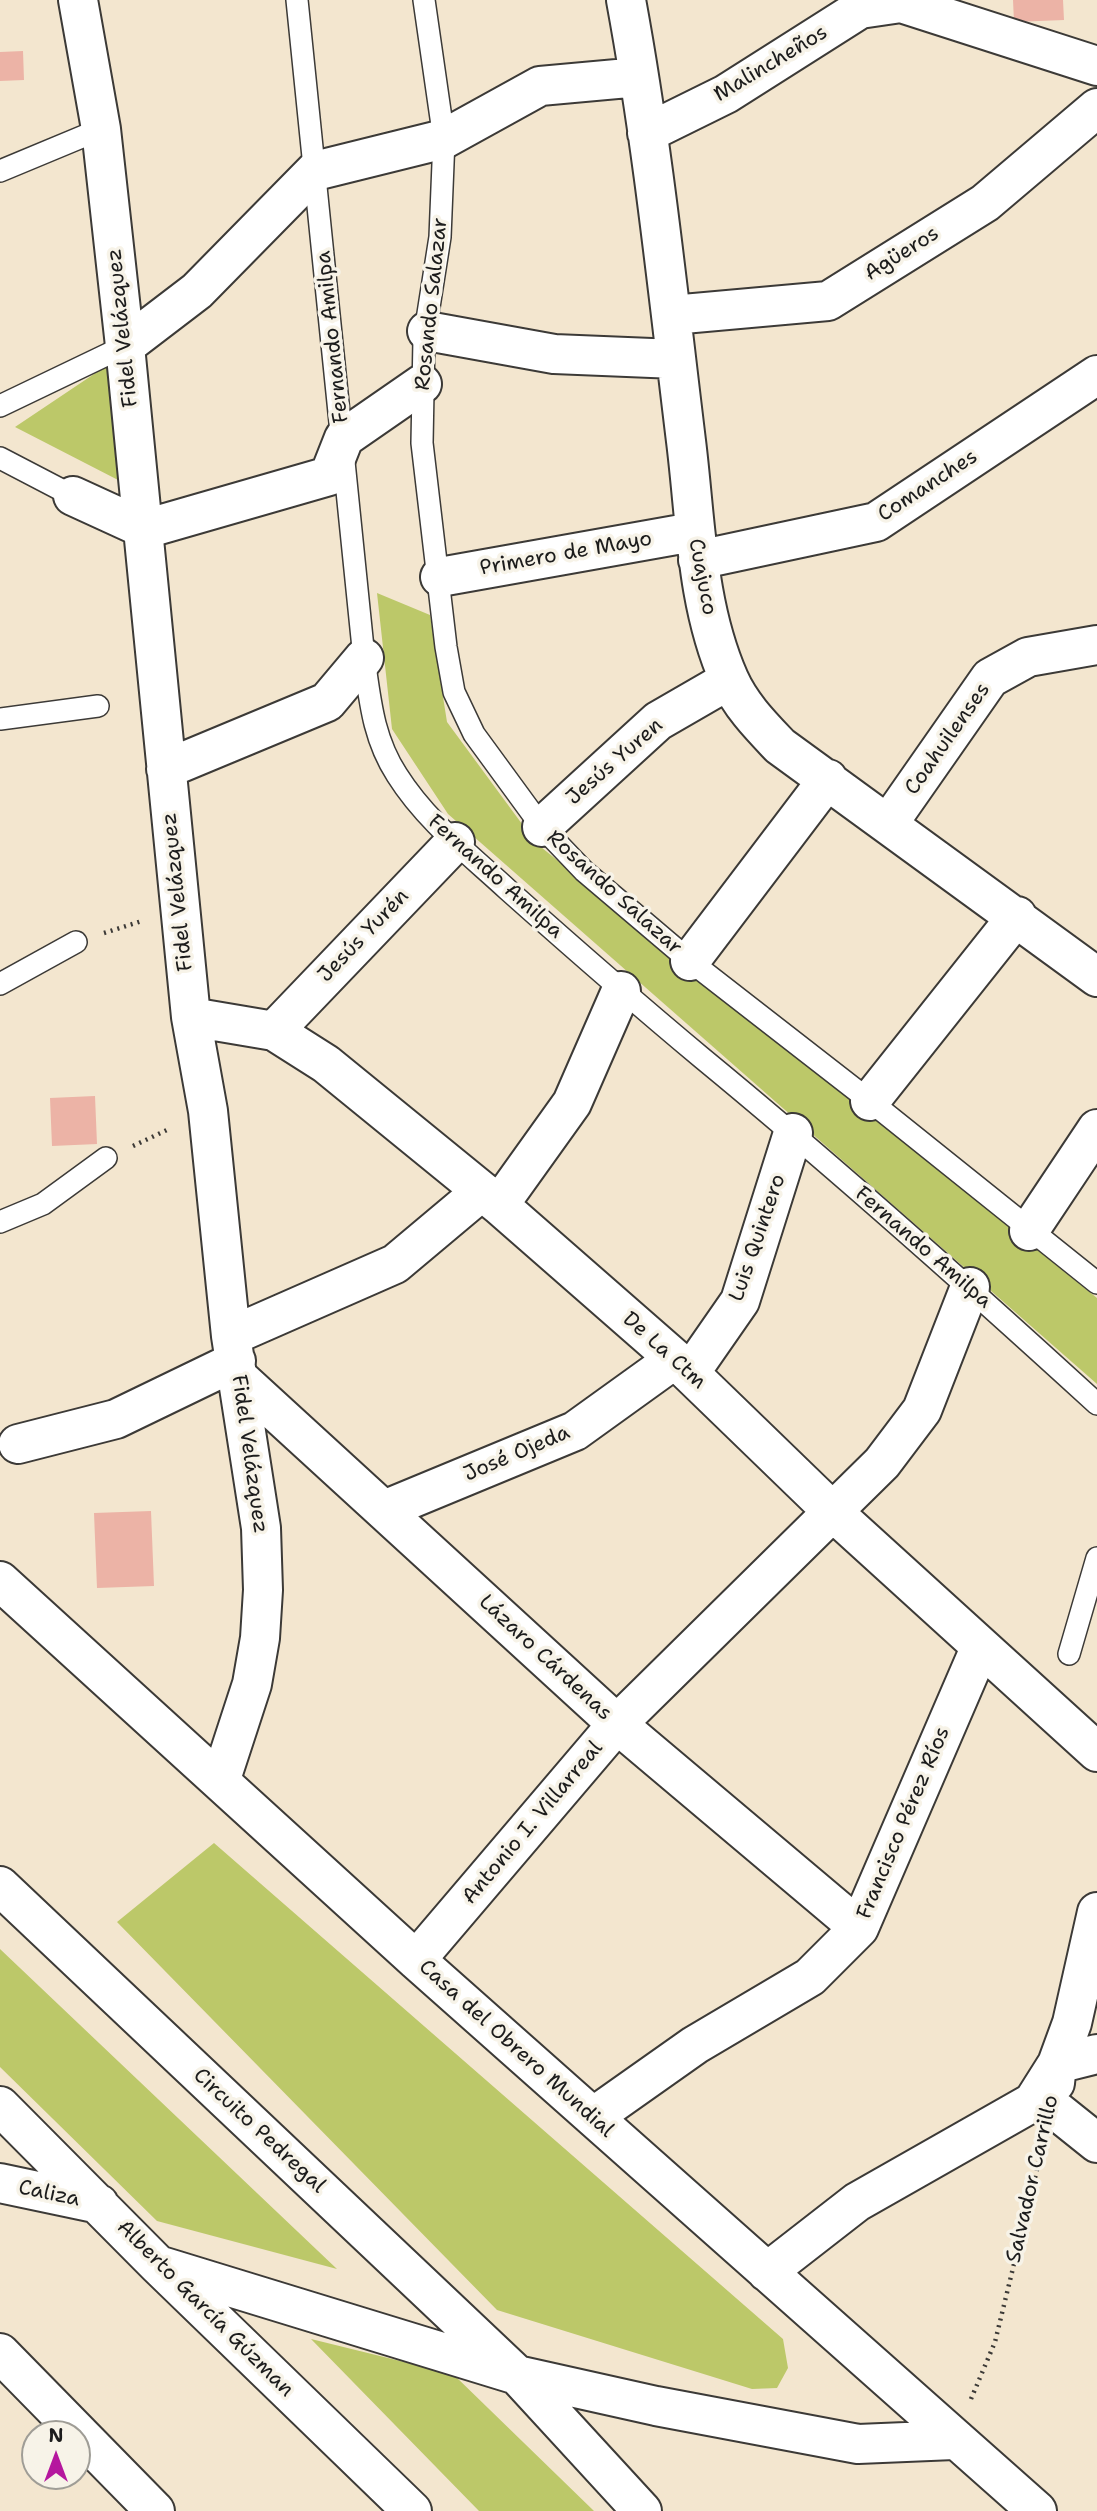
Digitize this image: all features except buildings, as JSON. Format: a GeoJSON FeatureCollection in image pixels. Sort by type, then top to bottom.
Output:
{"type":"FeatureCollection","features":[{"type":"Feature","properties":{"kind":"street","name":"Fidel Velázquez"},"geometry":{"type":"LineString","coordinates":[[78,0],[101,129],[125,346],[162,695],[178,909],[191,1017],[208,1111],[235,1358],[261,1528],[263,1590],[260,1638],[252,1684],[221,1779]]}},
{"type":"Feature","properties":{"kind":"street","name":"Cuajuco"},"geometry":{"type":"LineString","coordinates":[[626,0],[672,315],[696,546],[709,619],[729,680],[746,709],[780,746],[1017,916],[1097,977]]}},
{"type":"Feature","properties":{"kind":"street","name":"Malincheños"},"geometry":{"type":"LineString","coordinates":[[647,133],[726,94],[860,9],[901,3],[1097,66]]}},
{"type":"Feature","properties":{"kind":"street"},"geometry":{"type":"LineString","coordinates":[[125,346],[197,291],[315,171],[444,139],[540,86],[639,77]]}},
{"type":"Feature","properties":{"kind":"street","name":"Agüeros"},"geometry":{"type":"LineString","coordinates":[[672,315],[828,301],[985,203],[1097,108]]}},
{"type":"Feature","properties":{"kind":"street"},"geometry":{"type":"LineString","coordinates":[[427,331],[554,354],[676,359]]}},
{"type":"Feature","properties":{"kind":"street","name":"Comanches"},"geometry":{"type":"LineString","coordinates":[[696,546],[876,522],[1097,375]]}},
{"type":"Feature","properties":{"kind":"street"},"geometry":{"type":"LineString","coordinates":[[73,496],[145,529],[329,476],[344,438],[422,384]]}},
{"type":"Feature","properties":{"kind":"street","name":"Primero de Mayo"},"geometry":{"type":"LineString","coordinates":[[440,576],[696,546]]}},
{"type":"Feature","properties":{"kind":"street","name":"Coahuilenses"},"geometry":{"type":"LineString","coordinates":[[888,824],[990,678],[1028,657],[1097,645]]}},
{"type":"Feature","properties":{"kind":"street"},"geometry":{"type":"LineString","coordinates":[[166,769],[327,702],[365,658]]}},
{"type":"Feature","properties":{"kind":"street","name":"Jesús Yuren"},"geometry":{"type":"LineString","coordinates":[[542,827],[658,721],[729,680]]}},
{"type":"Feature","properties":{"kind":"street"},"geometry":{"type":"LineString","coordinates":[[690,961],[828,779]]}},
{"type":"Feature","properties":{"kind":"street","name":"Jesús Yurén"},"geometry":{"type":"LineString","coordinates":[[274,1031],[455,842]]}},
{"type":"Feature","properties":{"kind":"street"},"geometry":{"type":"LineString","coordinates":[[870,1101],[1017,916]]}},
{"type":"Feature","properties":{"kind":"street"},"geometry":{"type":"LineString","coordinates":[[18,1444],[116,1419],[235,1358],[395,1264],[491,1198],[572,1103],[621,991]]}},
{"type":"Feature","properties":{"kind":"street","name":"De La Ctm"},"geometry":{"type":"LineString","coordinates":[[191,1017],[274,1031],[326,1064],[491,1198],[682,1366],[833,1512],[1097,1752]]}},
{"type":"Feature","properties":{"kind":"street"},"geometry":{"type":"LineString","coordinates":[[1029,1231],[1097,1129]]}},
{"type":"Feature","properties":{"kind":"street","name":"Luis Quintero"},"geometry":{"type":"LineString","coordinates":[[682,1366],[740,1301],[793,1133]]}},
{"type":"Feature","properties":{"kind":"street","name":"Antonio I. Villarreal"},"geometry":{"type":"LineString","coordinates":[[416,1959],[617,1724],[882,1463],[922,1410],[970,1287]]}},
{"type":"Feature","properties":{"kind":"street","name":"Lázaro Cárdenas"},"geometry":{"type":"LineString","coordinates":[[235,1358],[384,1510],[617,1724],[859,1928]]}},
{"type":"Feature","properties":{"kind":"street","name":"José Ojeda"},"geometry":{"type":"LineString","coordinates":[[384,1510],[575,1431],[682,1366]]}},
{"type":"Feature","properties":{"kind":"street","name":"Casa del Obrero Mundial"},"geometry":{"type":"LineString","coordinates":[[0,1581],[416,1959],[1037,2511]]}},
{"type":"Feature","properties":{"kind":"street","name":"Francisco Pérez Ríos"},"geometry":{"type":"LineString","coordinates":[[593,2117],[695,2045],[810,1977],[859,1928],[980,1648]]}},
{"type":"Feature","properties":{"kind":"street","name":"Circuito Pedregal"},"geometry":{"type":"LineString","coordinates":[[0,1886],[517,2375]]}},
{"type":"Feature","properties":{"kind":"street","name":"Salvador Carrillo"},"geometry":{"type":"LineString","coordinates":[[1043,2104],[1072,2023],[1097,1912]]}},
{"type":"Feature","properties":{"kind":"street"},"geometry":{"type":"LineString","coordinates":[[1057,2064],[1097,2054]]}},
{"type":"Feature","properties":{"kind":"street"},"geometry":{"type":"LineString","coordinates":[[767,2272],[857,2202],[1043,2104],[1097,2143]]}},
{"type":"Feature","properties":{"kind":"street","name":"Alberto García Gúzman"},"geometry":{"type":"LineString","coordinates":[[0,2106],[158,2265],[412,2511]]}},
{"type":"Feature","properties":{"kind":"street","name":"Caliza"},"geometry":{"type":"LineString","coordinates":[[0,2183],[99,2204]]}},
{"type":"Feature","properties":{"kind":"street"},"geometry":{"type":"LineString","coordinates":[[158,2265],[517,2375],[656,2406],[858,2444],[954,2440]]}},
{"type":"Feature","properties":{"kind":"street"},"geometry":{"type":"LineString","coordinates":[[0,2353],[155,2511]]}},
{"type":"Feature","properties":{"kind":"street"},"geometry":{"type":"LineString","coordinates":[[517,2375],[642,2511]]}},
{"type":"Feature","properties":{"kind":"lane","name":"Fernando Amilpa"},"geometry":{"type":"LineString","coordinates":[[297,0],[365,658],[372,719],[383,752],[430,821],[621,991],[793,1133],[930,1257],[970,1287],[1097,1404]]}},
{"type":"Feature","properties":{"kind":"lane","name":"Rosando Salazar"},"geometry":{"type":"LineString","coordinates":[[424,0],[444,139],[440,237],[424,339],[422,443],[454,692],[474,733],[542,827],[584,871],[690,961],[1097,1283]]}},
{"type":"Feature","properties":{"kind":"lane"},"geometry":{"type":"LineString","coordinates":[[0,171],[101,129]]}},
{"type":"Feature","properties":{"kind":"lane"},"geometry":{"type":"LineString","coordinates":[[0,406],[125,346]]}},
{"type":"Feature","properties":{"kind":"lane"},"geometry":{"type":"LineString","coordinates":[[0,458],[73,496]]}},
{"type":"Feature","properties":{"kind":"lane"},"geometry":{"type":"LineString","coordinates":[[0,719],[98,706]]}},
{"type":"Feature","properties":{"kind":"lane"},"geometry":{"type":"LineString","coordinates":[[0,984],[76,942]]}},
{"type":"Feature","properties":{"kind":"lane"},"geometry":{"type":"LineString","coordinates":[[0,1223],[43,1205],[106,1158]]}},
{"type":"Feature","properties":{"kind":"lane"},"geometry":{"type":"LineString","coordinates":[[1069,1654],[1097,1558]]}},
{"type":"Feature","properties":{"kind":"path"},"geometry":{"type":"LineString","coordinates":[[76,942],[178,909]]}},
{"type":"Feature","properties":{"kind":"path"},"geometry":{"type":"LineString","coordinates":[[106,1158],[208,1111]]}},
{"type":"Feature","properties":{"kind":"path","name":"Salvador Carrillo"},"geometry":{"type":"LineString","coordinates":[[954,2440],[995,2342],[1043,2104]]}},
{"type":"Feature","properties":{"kind":"green space"},"geometry":{"type":"Polygon","coordinates":[[[109,364],[120,481],[15,427],[109,364]]]}},
{"type":"Feature","properties":{"kind":"green space"},"geometry":{"type":"Polygon","coordinates":[[[377,593],[430,615],[447,722],[536,843],[1097,1298],[1097,1384],[448,814],[392,729],[377,593]]]}},
{"type":"Feature","properties":{"kind":"green space"},"geometry":{"type":"Polygon","coordinates":[[[214,1843],[783,2339],[788,2368],[777,2388],[752,2389],[497,2310],[117,1922],[214,1843]]]}},
{"type":"Feature","properties":{"kind":"green space"},"geometry":{"type":"Polygon","coordinates":[[[0,1949],[337,2269],[157,2221],[0,2067],[0,1949]]]}},
{"type":"Feature","properties":{"kind":"green space"},"geometry":{"type":"Polygon","coordinates":[[[311,2339],[453,2374],[594,2511],[479,2511],[311,2339]]]}}]}
